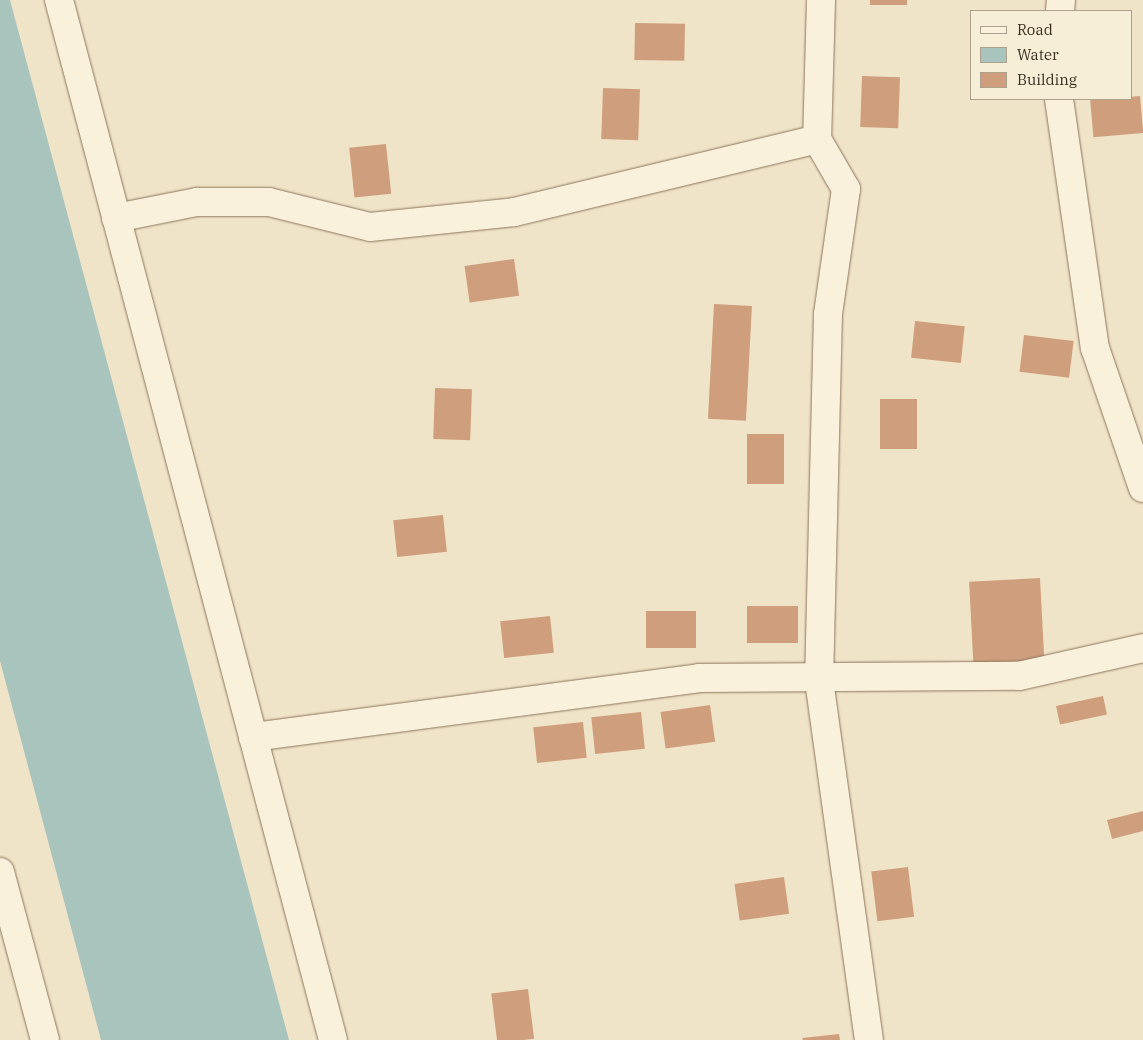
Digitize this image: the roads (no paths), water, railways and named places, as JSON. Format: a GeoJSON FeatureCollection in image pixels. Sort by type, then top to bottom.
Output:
{"type":"FeatureCollection","features":[{"type":"Feature","properties":{"kind":"street"},"geometry":{"type":"LineString","coordinates":[[59,0],[333,1040]]}},
{"type":"Feature","properties":{"kind":"street"},"geometry":{"type":"LineString","coordinates":[[821,0],[817,139],[846,189],[828,314],[819,680],[869,1040]]}},
{"type":"Feature","properties":{"kind":"street"},"geometry":{"type":"LineString","coordinates":[[1059,100],[1095,348],[1143,488]]}},
{"type":"Feature","properties":{"kind":"street"},"geometry":{"type":"LineString","coordinates":[[116,218],[197,202],[269,202],[370,227],[514,212],[817,139]]}},
{"type":"Feature","properties":{"kind":"street"},"geometry":{"type":"LineString","coordinates":[[253,737],[698,678],[819,680],[1019,676],[1143,648]]}},
{"type":"Feature","properties":{"kind":"street"},"geometry":{"type":"LineString","coordinates":[[0,872],[46,1040]]}},
{"type":"Feature","properties":{"kind":"water"},"geometry":{"type":"Polygon","coordinates":[[[0,0],[10,0],[289,1040],[101,1040],[0,661],[0,0]]]}}]}
